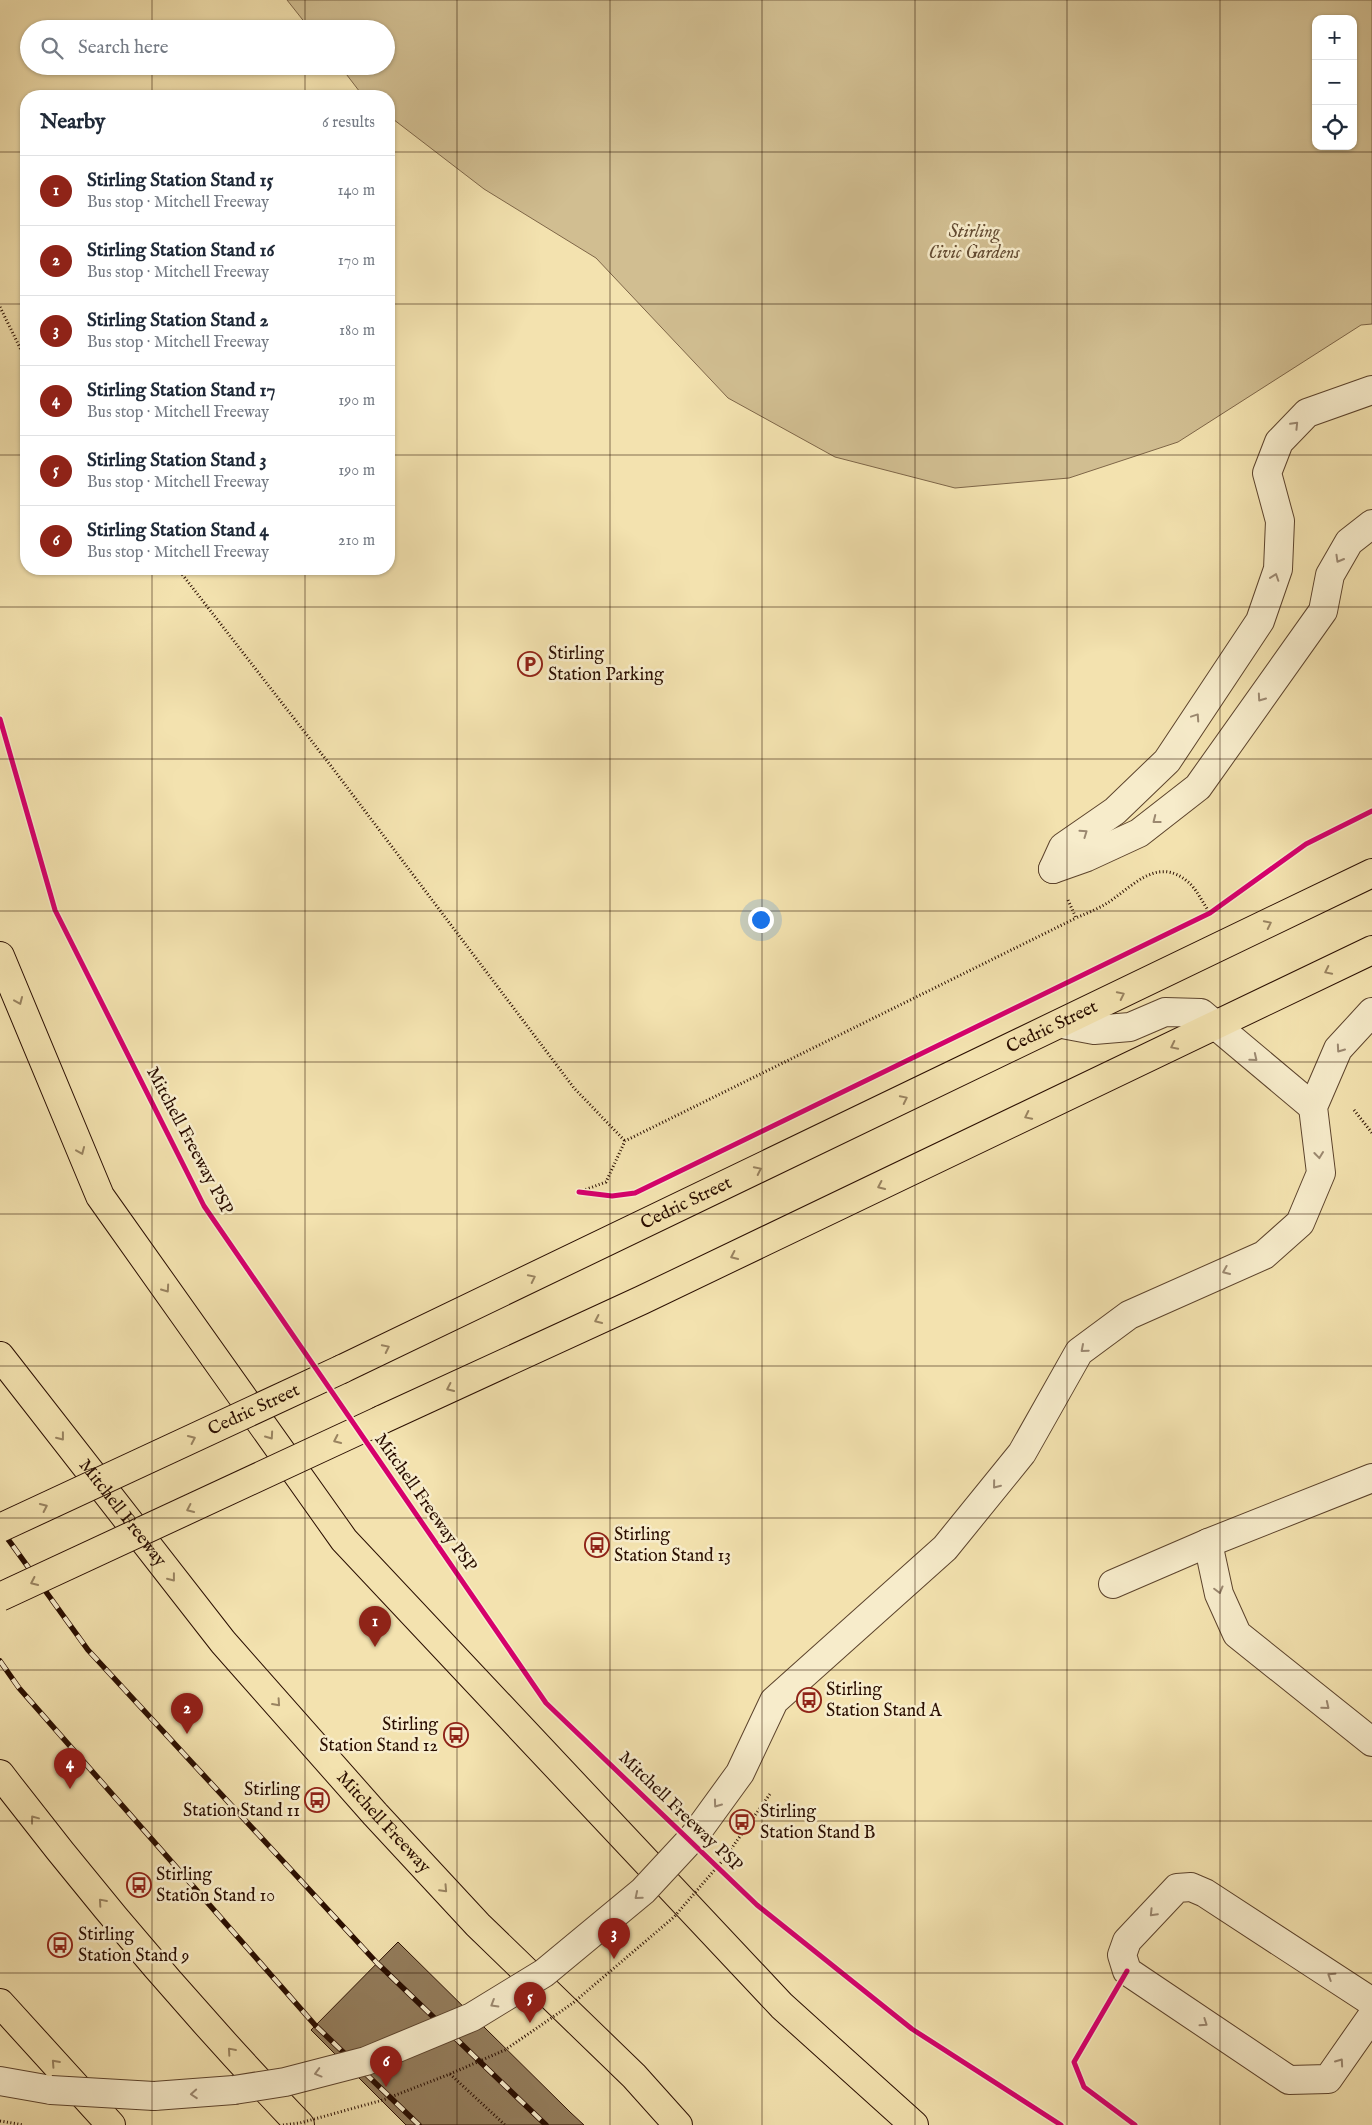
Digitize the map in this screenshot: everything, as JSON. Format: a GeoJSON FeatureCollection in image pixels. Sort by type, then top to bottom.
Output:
{"type":"FeatureCollection","features":[{"type":"Feature","properties":{"kind":"main road","name":"Cedric Street"},"geometry":{"type":"LineString","coordinates":[[0,1528],[342,1370],[1372,873]]}},
{"type":"Feature","properties":{"kind":"main road"},"geometry":{"type":"LineString","coordinates":[[0,1597],[642,1300],[1372,950]]}},
{"type":"Feature","properties":{"kind":"main road"},"geometry":{"type":"LineString","coordinates":[[0,956],[100,1196],[344,1540],[782,2006],[914,2125]]}},
{"type":"Feature","properties":{"kind":"main road","name":"Mitchell Freeway"},"geometry":{"type":"LineString","coordinates":[[0,1356],[223,1642],[375,1814],[478,1925],[634,2076],[678,2125]]}},
{"type":"Feature","properties":{"kind":"main road"},"geometry":{"type":"LineString","coordinates":[[0,1774],[64,1858],[253,2075],[300,2125]]}},
{"type":"Feature","properties":{"kind":"main road"},"geometry":{"type":"LineString","coordinates":[[0,2003],[111,2125]]}},
{"type":"Feature","properties":{"kind":"lane"},"geometry":{"type":"LineString","coordinates":[[1372,390],[1307,413],[1279,442],[1267,473],[1280,521],[1278,569],[1260,621],[1167,760],[1115,811],[1063,847],[1053,869],[1087,857],[1139,833],[1198,787],[1323,611],[1330,575],[1349,542],[1372,524]]}},
{"type":"Feature","properties":{"kind":"lane"},"geometry":{"type":"LineString","coordinates":[[1062,1024],[1094,1030],[1130,1027],[1165,1012],[1201,1013],[1218,1025],[1232,1040],[1313,1106]]}},
{"type":"Feature","properties":{"kind":"lane"},"geometry":{"type":"LineString","coordinates":[[0,2081],[83,2094],[191,2094],[285,2082],[366,2061],[472,2017],[544,1973],[643,1892],[694,1835],[740,1774],[774,1701],[945,1548],[1016,1460],[1079,1352],[1129,1316],[1264,1256],[1300,1223],[1322,1173],[1313,1106],[1338,1049],[1372,1012]]}},
{"type":"Feature","properties":{"kind":"lane"},"geometry":{"type":"LineString","coordinates":[[1113,1584],[1208,1543],[1372,1478]]}},
{"type":"Feature","properties":{"kind":"lane"},"geometry":{"type":"LineString","coordinates":[[1208,1543],[1219,1594],[1236,1634],[1372,1742]]}},
{"type":"Feature","properties":{"kind":"lane"},"geometry":{"type":"LineString","coordinates":[[1372,2002],[1205,1893],[1191,1887],[1177,1888],[1127,1941],[1122,1955],[1127,1971],[1289,2080],[1328,2079],[1372,2016]]}},
{"type":"Feature","properties":{"kind":"path"},"geometry":{"type":"LineString","coordinates":[[0,307],[20,348]]}},
{"type":"Feature","properties":{"kind":"path"},"geometry":{"type":"LineString","coordinates":[[183,575],[331,766],[574,1088],[625,1141]]}},
{"type":"Feature","properties":{"kind":"path"},"geometry":{"type":"LineString","coordinates":[[579,1192],[606,1182],[625,1141],[1105,904],[1132,882],[1152,872],[1172,873],[1188,882],[1210,914]]}},
{"type":"Feature","properties":{"kind":"path"},"geometry":{"type":"LineString","coordinates":[[1065,894],[1076,918]]}},
{"type":"Feature","properties":{"kind":"path"},"geometry":{"type":"LineString","coordinates":[[1201,918],[1218,908]]}},
{"type":"Feature","properties":{"kind":"path"},"geometry":{"type":"LineString","coordinates":[[1354,1110],[1372,1132]]}},
{"type":"Feature","properties":{"kind":"path"},"geometry":{"type":"LineString","coordinates":[[579,1192],[596,1194]]}},
{"type":"Feature","properties":{"kind":"path"},"geometry":{"type":"LineString","coordinates":[[450,2074],[505,2125]]}},
{"type":"Feature","properties":{"kind":"path"},"geometry":{"type":"LineString","coordinates":[[0,2121],[24,2125]]}},
{"type":"Feature","properties":{"kind":"green space","name":"Stirling Civic Gardens"},"geometry":{"type":"Polygon","coordinates":[[[287,0],[1372,0],[1372,324],[1361,325],[1178,442],[1069,478],[955,488],[835,457],[728,398],[596,258],[484,189],[395,121],[395,90],[358,90],[347,75],[395,75],[395,20],[303,20],[287,0]]]}},
{"type":"Feature","properties":{"kind":"building"},"geometry":{"type":"Polygon","coordinates":[[[398,1942],[584,2125],[406,2125],[311,2030],[398,1942]]]}},
{"type":"Feature","properties":{"kind":"railway"},"geometry":{"type":"LineString","coordinates":[[0,1528],[88,1650],[377,1963],[546,2125]]}},
{"type":"Feature","properties":{"kind":"railway"},"geometry":{"type":"LineString","coordinates":[[0,1661],[19,1688],[315,2025],[419,2125]]}},
{"type":"Feature","properties":{"kind":"cycle path","name":"Mitchell Freeway PSP"},"geometry":{"type":"LineString","coordinates":[[0,719],[55,910],[204,1206],[546,1703],[757,1905],[912,2029],[1061,2125]]}},
{"type":"Feature","properties":{"kind":"cycle path"},"geometry":{"type":"LineString","coordinates":[[579,1192],[612,1196],[635,1193],[1210,913],[1306,844],[1372,811]]}},
{"type":"Feature","properties":{"kind":"cycle path"},"geometry":{"type":"LineString","coordinates":[[1127,1971],[1074,2062],[1084,2087],[1135,2125]]}},
{"type":"Feature","properties":{"kind":"place","name":"Stirling Station Parking"},"geometry":{"type":"Point","coordinates":[530,664]}},
{"type":"Feature","properties":{"kind":"place","name":"Stirling Station Stand 13"},"geometry":{"type":"Point","coordinates":[597,1545]}},
{"type":"Feature","properties":{"kind":"place","name":"Stirling Station Stand 15"},"geometry":{"type":"Point","coordinates":[375,1647]}},
{"type":"Feature","properties":{"kind":"place","name":"Stirling Station Stand A"},"geometry":{"type":"Point","coordinates":[809,1700]}},
{"type":"Feature","properties":{"kind":"place","name":"Stirling Station Stand 16"},"geometry":{"type":"Point","coordinates":[187,1734]}},
{"type":"Feature","properties":{"kind":"place","name":"Stirling Station Stand 12"},"geometry":{"type":"Point","coordinates":[456,1735]}},
{"type":"Feature","properties":{"kind":"place","name":"Stirling Station Stand 17"},"geometry":{"type":"Point","coordinates":[70,1789]}},
{"type":"Feature","properties":{"kind":"place","name":"Stirling Station Stand 11"},"geometry":{"type":"Point","coordinates":[317,1800]}},
{"type":"Feature","properties":{"kind":"place","name":"Stirling Station Stand B"},"geometry":{"type":"Point","coordinates":[742,1822]}},
{"type":"Feature","properties":{"kind":"place","name":"Stirling Station Stand 10"},"geometry":{"type":"Point","coordinates":[139,1885]}},
{"type":"Feature","properties":{"kind":"place","name":"Stirling Station Stand 9"},"geometry":{"type":"Point","coordinates":[60,1945]}},
{"type":"Feature","properties":{"kind":"place","name":"Stirling Station Stand 2"},"geometry":{"type":"Point","coordinates":[614,1959]}},
{"type":"Feature","properties":{"kind":"place","name":"Stirling Station Stand 3"},"geometry":{"type":"Point","coordinates":[530,2023]}},
{"type":"Feature","properties":{"kind":"place","name":"Stirling Station Stand 4"},"geometry":{"type":"Point","coordinates":[386,2087]}}]}
